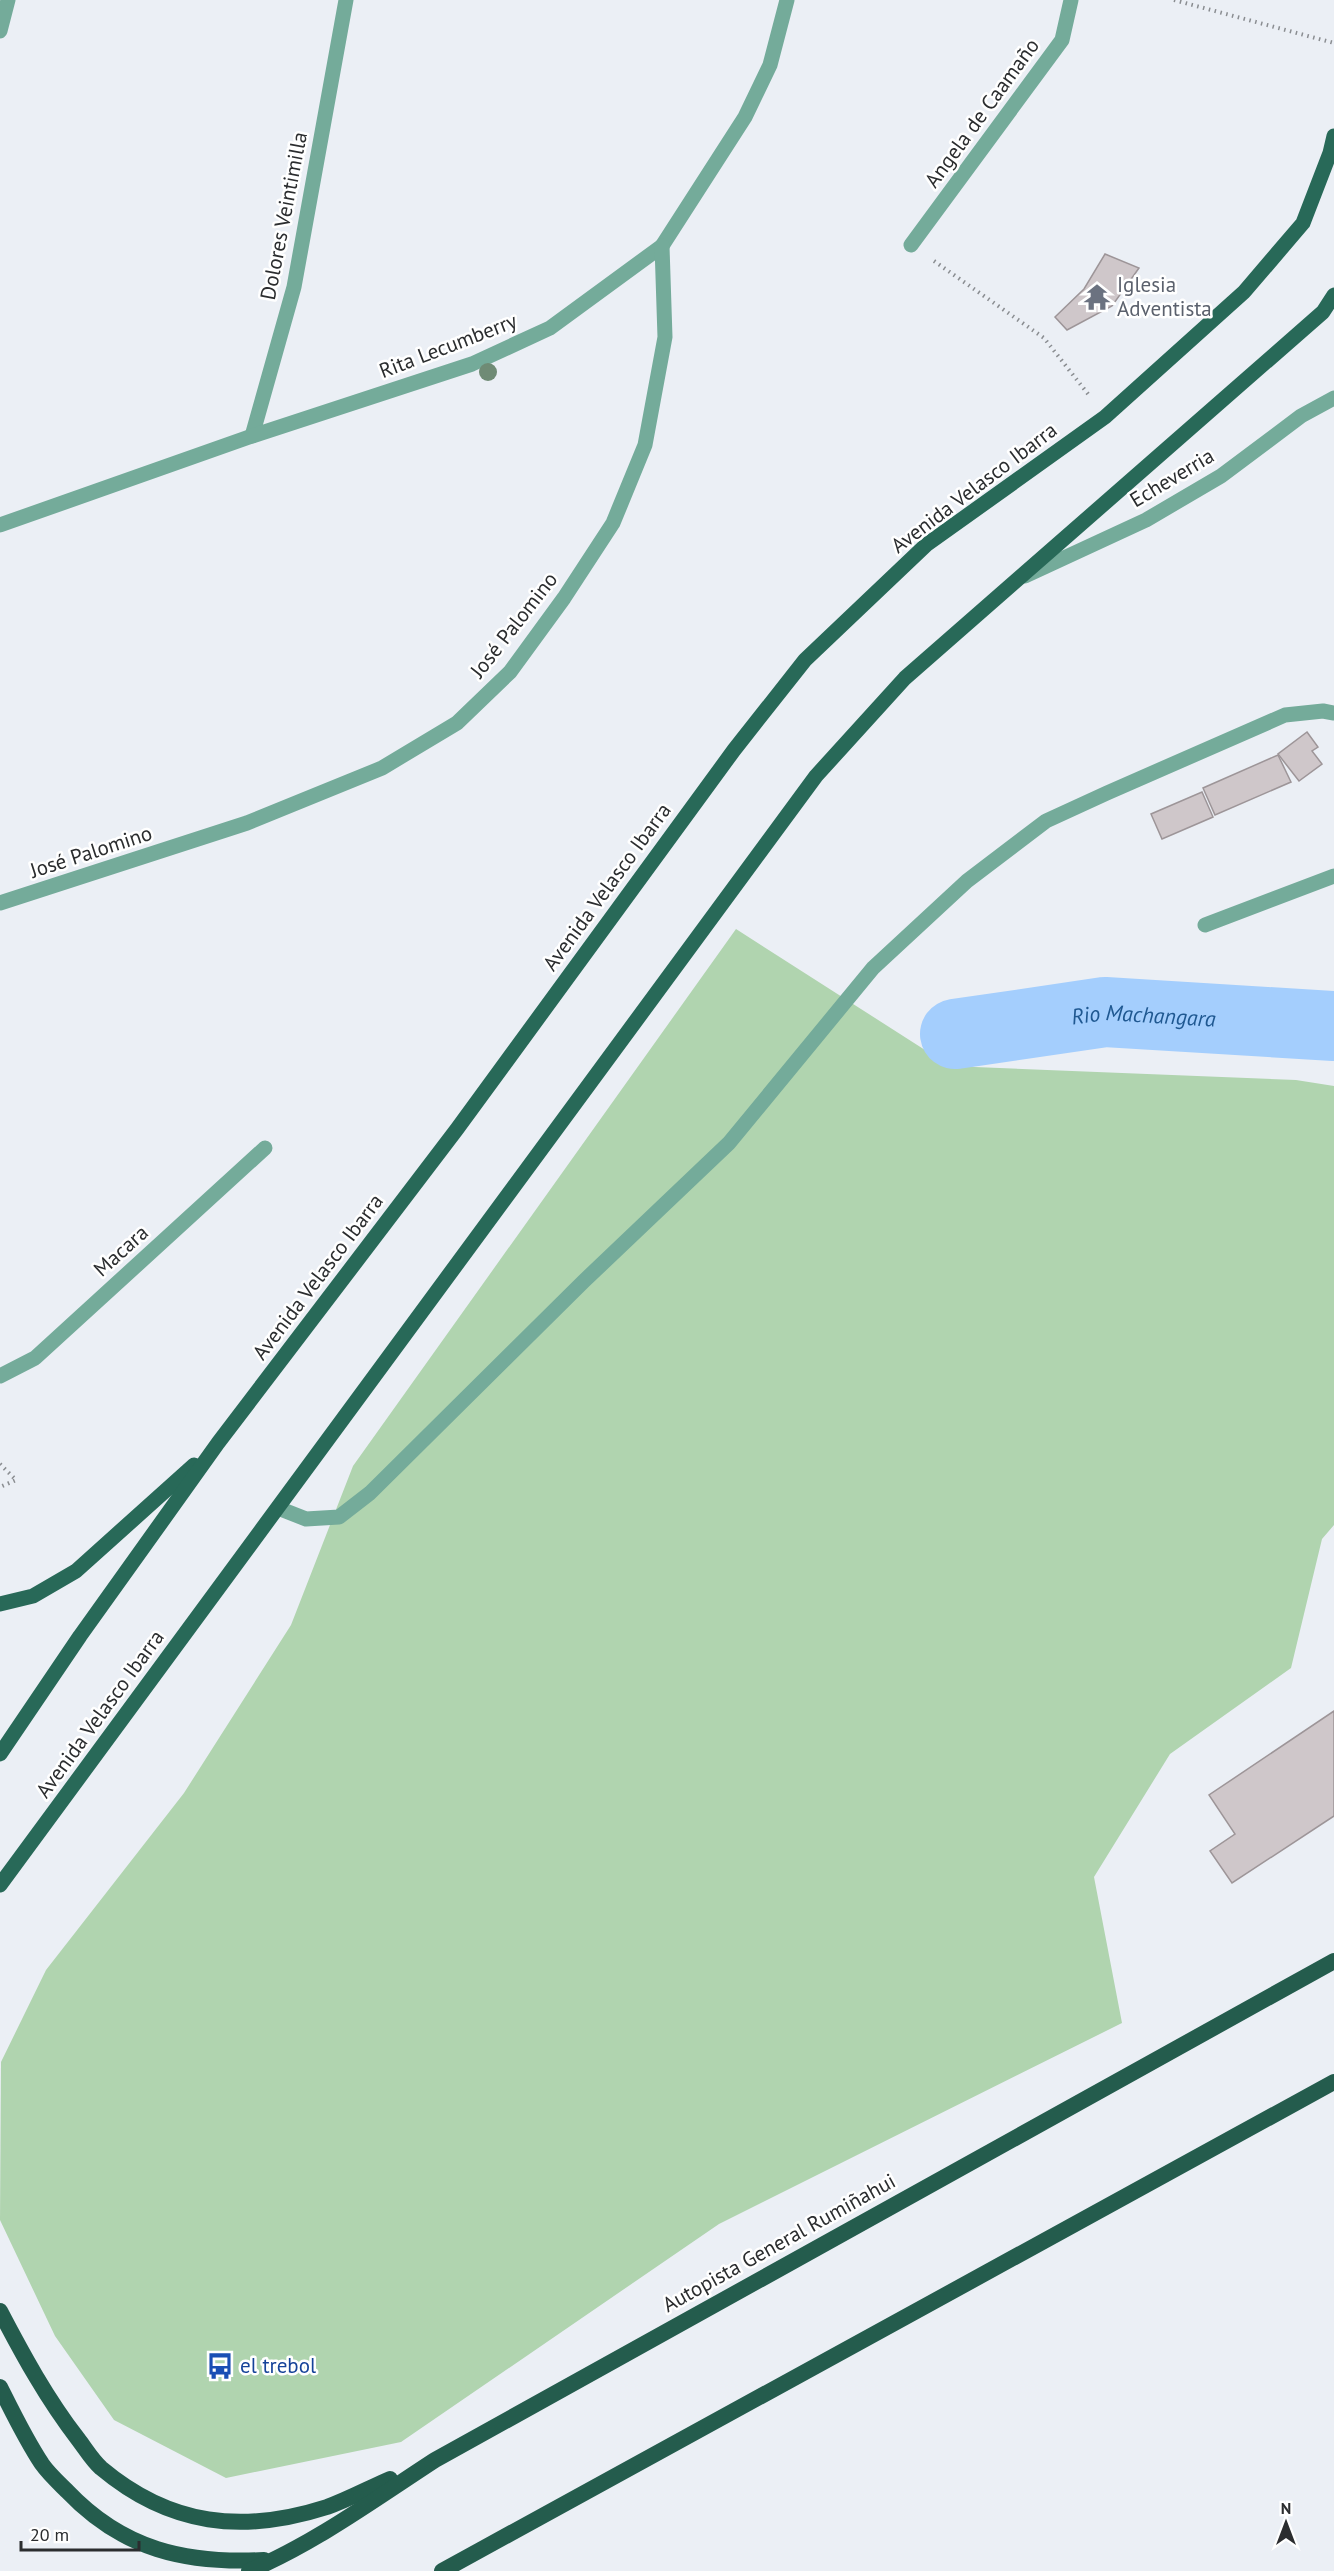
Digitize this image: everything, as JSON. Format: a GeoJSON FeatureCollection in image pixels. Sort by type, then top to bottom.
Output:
{"type":"FeatureCollection","features":[{"type":"Feature","properties":{"kind":"highway","name":"Autopista General Rumiñahui"},"geometry":{"type":"LineString","coordinates":[[249,2571],[277,2559],[435,2460],[1334,1961]]}},
{"type":"Feature","properties":{"kind":"highway"},"geometry":{"type":"LineString","coordinates":[[442,2571],[1334,2082]]}},
{"type":"Feature","properties":{"kind":"highway"},"geometry":{"type":"LineString","coordinates":[[0,2311],[60,2417],[99,2466],[132,2489],[166,2508],[194,2518],[234,2523],[281,2518],[328,2506],[435,2460]]}},
{"type":"Feature","properties":{"kind":"highway"},"geometry":{"type":"LineString","coordinates":[[0,2387],[43,2466],[84,2509],[110,2528],[139,2544],[180,2557],[210,2561],[277,2559]]}},
{"type":"Feature","properties":{"kind":"main road","name":"Avenida Velasco Ibarra"},"geometry":{"type":"LineString","coordinates":[[0,1754],[80,1636],[218,1443],[457,1129],[734,750],[805,660],[926,545],[1105,417],[1244,292],[1304,223],[1334,136]]}},
{"type":"Feature","properties":{"kind":"main road","name":"Avenida Velasco Ibarra"},"geometry":{"type":"LineString","coordinates":[[0,1885],[816,776],[905,678],[1022,578],[1323,312],[1334,295]]}},
{"type":"Feature","properties":{"kind":"main road"},"geometry":{"type":"LineString","coordinates":[[0,1604],[33,1596],[76,1571],[218,1443]]}},
{"type":"Feature","properties":{"kind":"street"},"geometry":{"type":"LineString","coordinates":[[0,31],[8,0]]}},
{"type":"Feature","properties":{"kind":"street","name":"Dolores Veintimilla"},"geometry":{"type":"LineString","coordinates":[[252,436],[294,287],[346,0]]}},
{"type":"Feature","properties":{"kind":"street","name":"Rita Lecumberry"},"geometry":{"type":"LineString","coordinates":[[0,525],[252,436],[472,364],[550,328],[662,246],[746,117],[770,65],[787,0]]}},
{"type":"Feature","properties":{"kind":"street","name":"Angela de Caamaño"},"geometry":{"type":"LineString","coordinates":[[911,245],[1062,40],[1071,0]]}},
{"type":"Feature","properties":{"kind":"street","name":"José Palomino"},"geometry":{"type":"LineString","coordinates":[[0,903],[247,823],[382,768],[457,723],[510,672],[564,598],[613,523],[645,445],[664,337],[662,246]]}},
{"type":"Feature","properties":{"kind":"street","name":"Echeverria"},"geometry":{"type":"LineString","coordinates":[[1022,578],[1146,520],[1221,476],[1301,416],[1334,399]]}},
{"type":"Feature","properties":{"kind":"street"},"geometry":{"type":"LineString","coordinates":[[278,1508],[306,1519],[339,1517],[370,1493],[584,1281],[729,1143],[873,968],[967,881],[1046,821],[1285,716],[1323,711],[1334,714]]}},
{"type":"Feature","properties":{"kind":"street"},"geometry":{"type":"LineString","coordinates":[[1205,925],[1334,876]]}},
{"type":"Feature","properties":{"kind":"street","name":"Macara"},"geometry":{"type":"LineString","coordinates":[[0,1376],[35,1358],[265,1148]]}},
{"type":"Feature","properties":{"kind":"path"},"geometry":{"type":"LineString","coordinates":[[1174,0],[1334,43]]}},
{"type":"Feature","properties":{"kind":"path"},"geometry":{"type":"LineString","coordinates":[[911,245],[1044,338],[1105,417]]}},
{"type":"Feature","properties":{"kind":"path"},"geometry":{"type":"LineString","coordinates":[[0,1464],[16,1480],[0,1487]]}},
{"type":"Feature","properties":{"kind":"green space"},"geometry":{"type":"Polygon","coordinates":[[[736,929],[950,1066],[1296,1080],[1334,1086],[1334,1525],[1322,1539],[1291,1668],[1170,1754],[1094,1877],[1122,2023],[719,2224],[401,2442],[226,2478],[114,2420],[55,2336],[0,2220],[1,2062],[46,1970],[184,1793],[291,1625],[353,1466],[736,929]]]}},
{"type":"Feature","properties":{"kind":"building","name":"Iglesia Adventista"},"geometry":{"type":"Polygon","coordinates":[[[1105,254],[1139,268],[1112,306],[1067,330],[1055,317],[1084,289],[1105,254]]]}},
{"type":"Feature","properties":{"kind":"building"},"geometry":{"type":"Polygon","coordinates":[[[1307,732],[1318,747],[1312,751],[1322,764],[1299,781],[1278,754],[1307,732]]]}},
{"type":"Feature","properties":{"kind":"building"},"geometry":{"type":"Polygon","coordinates":[[[1278,755],[1291,782],[1215,815],[1203,788],[1278,755]]]}},
{"type":"Feature","properties":{"kind":"building"},"geometry":{"type":"Polygon","coordinates":[[[1202,792],[1213,817],[1162,839],[1151,814],[1202,792]]]}},
{"type":"Feature","properties":{"kind":"building"},"geometry":{"type":"Polygon","coordinates":[[[1334,1711],[1334,1816],[1232,1883],[1210,1851],[1235,1834],[1209,1795],[1334,1711]]]}},
{"type":"Feature","properties":{"kind":"waterway","name":"Rio Machangara"},"geometry":{"type":"LineString","coordinates":[[955,1034],[1105,1012],[1334,1026]]}},
{"type":"Feature","properties":{"kind":"place","name":"Iglesia Adventista"},"geometry":{"type":"Point","coordinates":[1097,297]}},
{"type":"Feature","properties":{"kind":"place","name":"el trebol"},"geometry":{"type":"Point","coordinates":[220,2366]}}]}
